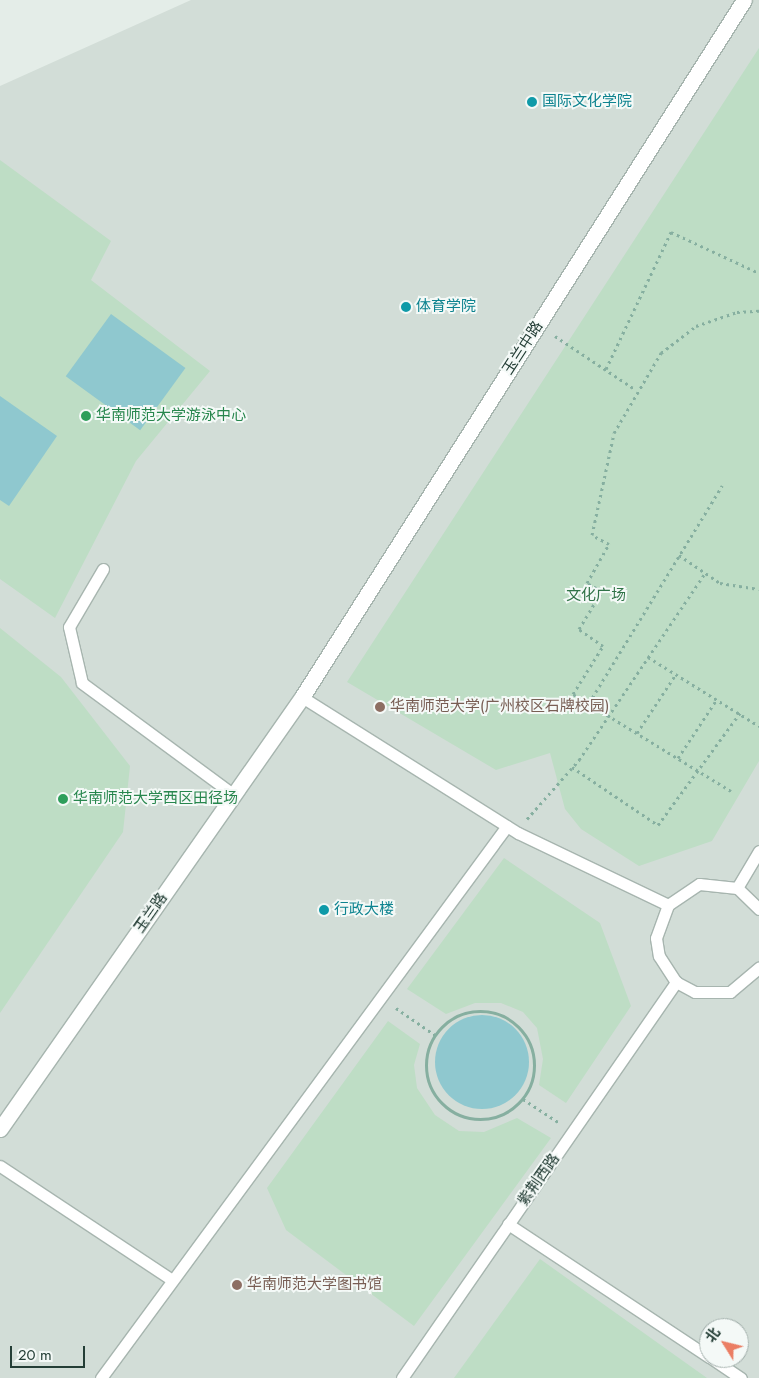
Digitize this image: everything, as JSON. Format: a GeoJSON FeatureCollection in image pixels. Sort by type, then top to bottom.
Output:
{"type":"FeatureCollection","features":[{"type":"Feature","properties":{"kind":"street","name":"玉兰中路"},"geometry":{"type":"LineString","coordinates":[[302,697],[744,0]]}},
{"type":"Feature","properties":{"kind":"street","name":"玉兰路"},"geometry":{"type":"LineString","coordinates":[[0,1129],[302,697]]}},
{"type":"Feature","properties":{"kind":"lane"},"geometry":{"type":"LineString","coordinates":[[103,569],[69,627],[82,683],[234,795]]}},
{"type":"Feature","properties":{"kind":"lane"},"geometry":{"type":"LineString","coordinates":[[302,697],[518,833],[668,905]]}},
{"type":"Feature","properties":{"kind":"lane"},"geometry":{"type":"LineString","coordinates":[[101,1378],[507,826]]}},
{"type":"Feature","properties":{"kind":"lane"},"geometry":{"type":"LineString","coordinates":[[737,888],[759,851]]}},
{"type":"Feature","properties":{"kind":"lane"},"geometry":{"type":"LineString","coordinates":[[759,909],[737,888],[699,884],[668,905],[656,938],[659,956],[676,982],[712,994],[745,984],[759,970]]}},
{"type":"Feature","properties":{"kind":"lane","name":"紫荆西路"},"geometry":{"type":"LineString","coordinates":[[402,1378],[676,982]]}},
{"type":"Feature","properties":{"kind":"lane"},"geometry":{"type":"LineString","coordinates":[[0,1166],[172,1280]]}},
{"type":"Feature","properties":{"kind":"lane"},"geometry":{"type":"LineString","coordinates":[[508,1224],[699,1350]]}},
{"type":"Feature","properties":{"kind":"lane"},"geometry":{"type":"LineString","coordinates":[[726,1368],[741,1378]]}},
{"type":"Feature","properties":{"kind":"path"},"geometry":{"type":"LineString","coordinates":[[606,369],[671,232],[759,273]]}},
{"type":"Feature","properties":{"kind":"path"},"geometry":{"type":"LineString","coordinates":[[731,791],[573,694],[603,646],[580,629],[602,591],[587,583],[609,544],[592,535],[614,433],[636,390],[661,353],[696,326],[737,312],[759,311]]}},
{"type":"Feature","properties":{"kind":"path"},"geometry":{"type":"LineString","coordinates":[[538,325],[636,390]]}},
{"type":"Feature","properties":{"kind":"path"},"geometry":{"type":"LineString","coordinates":[[589,703],[722,486]]}},
{"type":"Feature","properties":{"kind":"path"},"geometry":{"type":"LineString","coordinates":[[678,555],[720,582],[759,589]]}},
{"type":"Feature","properties":{"kind":"path"},"geometry":{"type":"LineString","coordinates":[[518,833],[540,800],[572,767],[609,716],[705,573]]}},
{"type":"Feature","properties":{"kind":"path"},"geometry":{"type":"LineString","coordinates":[[648,657],[759,726]]}},
{"type":"Feature","properties":{"kind":"path"},"geometry":{"type":"LineString","coordinates":[[637,733],[676,674]]}},
{"type":"Feature","properties":{"kind":"path"},"geometry":{"type":"LineString","coordinates":[[678,758],[716,699]]}},
{"type":"Feature","properties":{"kind":"path"},"geometry":{"type":"LineString","coordinates":[[572,767],[658,825],[700,772],[740,713]]}},
{"type":"Feature","properties":{"kind":"path"},"geometry":{"type":"LineString","coordinates":[[381,998],[435,1035]]}},
{"type":"Feature","properties":{"kind":"path"},"geometry":{"type":"LineString","coordinates":[[479,1010],[512,1020],[532,1048],[535,1066],[523,1099],[496,1118],[463,1117],[448,1109],[436,1098],[425,1067],[435,1035],[462,1014],[479,1010]]}},
{"type":"Feature","properties":{"kind":"path"},"geometry":{"type":"LineString","coordinates":[[523,1099],[572,1132]]}},
{"type":"Feature","properties":{"kind":"shaded area","name":"华南师范大学(广州校区石牌校园)"},"geometry":{"type":"Polygon","coordinates":[[[191,0],[759,0],[759,1378],[0,1378],[0,86],[191,0]]]}},
{"type":"Feature","properties":{"kind":"green space","name":"文化广场"},"geometry":{"type":"Polygon","coordinates":[[[759,48],[759,761],[712,841],[639,866],[581,829],[565,809],[550,753],[496,770],[347,682],[759,48]]]}},
{"type":"Feature","properties":{"kind":"green space","name":"华南师范大学游泳中心"},"geometry":{"type":"Polygon","coordinates":[[[0,160],[111,241],[91,280],[210,371],[136,461],[55,618],[0,579],[0,160]]]}},
{"type":"Feature","properties":{"kind":"green space","name":"华南师范大学西区田径场"},"geometry":{"type":"Polygon","coordinates":[[[0,628],[61,677],[130,766],[123,832],[0,1013],[0,628]]]}},
{"type":"Feature","properties":{"kind":"green space"},"geometry":{"type":"Polygon","coordinates":[[[504,858],[600,923],[631,1006],[566,1103],[539,1085],[543,1059],[537,1028],[523,1012],[501,1003],[475,1003],[446,1014],[407,989],[504,858]]]}},
{"type":"Feature","properties":{"kind":"green space"},"geometry":{"type":"Polygon","coordinates":[[[388,1021],[420,1044],[414,1065],[417,1088],[435,1115],[459,1131],[484,1132],[517,1118],[551,1138],[414,1326],[286,1230],[267,1188],[388,1021]]]}},
{"type":"Feature","properties":{"kind":"green space"},"geometry":{"type":"Polygon","coordinates":[[[540,1259],[707,1378],[454,1378],[540,1259]]]}},
{"type":"Feature","properties":{"kind":"water"},"geometry":{"type":"Polygon","coordinates":[[[111,314],[185,368],[140,430],[66,376],[111,314]]]}},
{"type":"Feature","properties":{"kind":"water"},"geometry":{"type":"Polygon","coordinates":[[[0,396],[57,436],[9,506],[0,500],[0,396]]]}},
{"type":"Feature","properties":{"kind":"water"},"geometry":{"type":"Polygon","coordinates":[[[473,1015],[491,1015],[516,1028],[526,1044],[529,1062],[526,1080],[516,1096],[491,1109],[473,1109],[448,1096],[435,1071],[435,1053],[448,1028],[473,1015]]]}},
{"type":"Feature","properties":{"kind":"place","name":"国际文化学院"},"geometry":{"type":"Point","coordinates":[532,102]}},
{"type":"Feature","properties":{"kind":"place","name":"体育学院"},"geometry":{"type":"Point","coordinates":[406,307]}},
{"type":"Feature","properties":{"kind":"place","name":"华南师范大学游泳中心"},"geometry":{"type":"Point","coordinates":[86,416]}},
{"type":"Feature","properties":{"kind":"place","name":"华南师范大学(广州校区石牌校园)"},"geometry":{"type":"Point","coordinates":[380,707]}},
{"type":"Feature","properties":{"kind":"place","name":"华南师范大学西区田径场"},"geometry":{"type":"Point","coordinates":[63,799]}},
{"type":"Feature","properties":{"kind":"place","name":"行政大楼"},"geometry":{"type":"Point","coordinates":[324,910]}},
{"type":"Feature","properties":{"kind":"place","name":"华南师范大学图书馆"},"geometry":{"type":"Point","coordinates":[237,1285]}}]}
